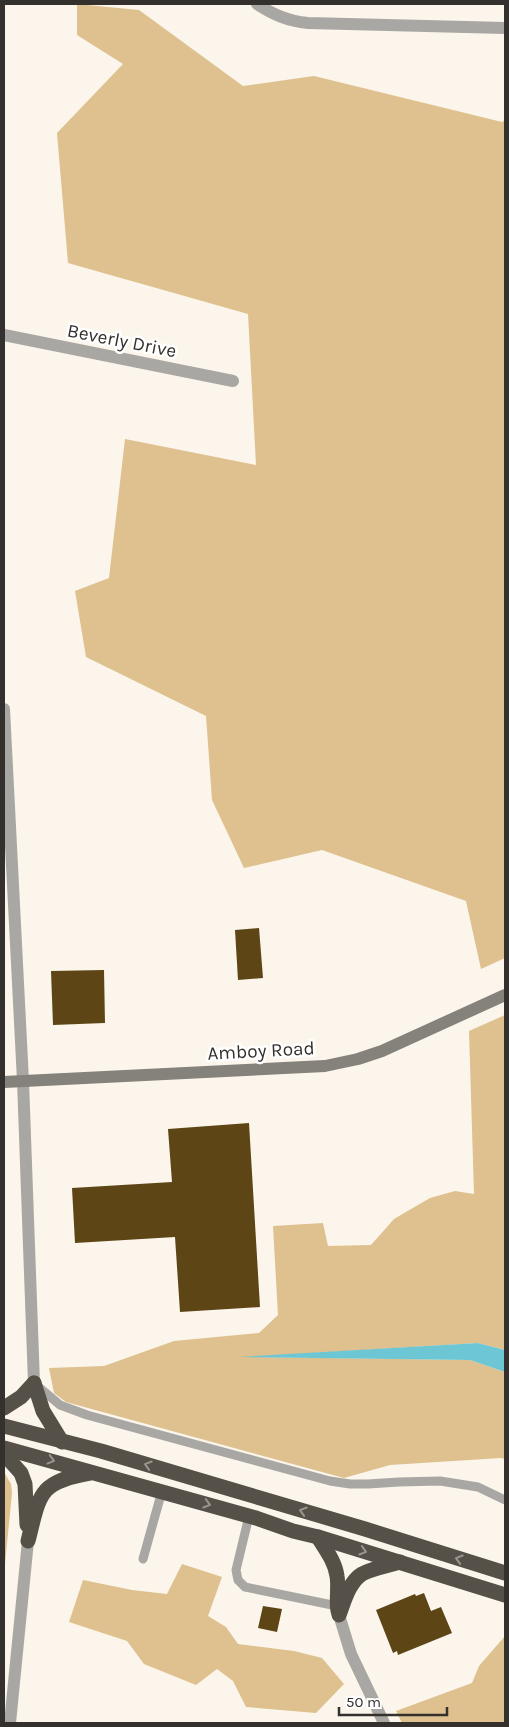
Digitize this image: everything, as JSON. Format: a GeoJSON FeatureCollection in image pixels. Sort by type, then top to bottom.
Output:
{"type":"FeatureCollection","features":[{"type":"Feature","properties":{"kind":"highway"},"geometry":{"type":"LineString","coordinates":[[4,1408],[21,1398],[34,1383]]}},
{"type":"Feature","properties":{"kind":"highway"},"geometry":{"type":"LineString","coordinates":[[34,1383],[43,1411],[62,1442]]}},
{"type":"Feature","properties":{"kind":"highway"},"geometry":{"type":"LineString","coordinates":[[4,1426],[110,1454],[365,1529],[505,1573]]}},
{"type":"Feature","properties":{"kind":"highway"},"geometry":{"type":"LineString","coordinates":[[4,1448],[249,1516],[293,1532],[318,1537],[505,1595]]}},
{"type":"Feature","properties":{"kind":"highway"},"geometry":{"type":"LineString","coordinates":[[4,1454],[21,1472],[25,1484],[28,1541]]}},
{"type":"Feature","properties":{"kind":"highway"},"geometry":{"type":"LineString","coordinates":[[28,1541],[38,1501],[47,1489],[57,1481],[94,1472]]}},
{"type":"Feature","properties":{"kind":"highway"},"geometry":{"type":"LineString","coordinates":[[318,1537],[335,1565],[338,1610]]}},
{"type":"Feature","properties":{"kind":"highway"},"geometry":{"type":"LineString","coordinates":[[338,1610],[354,1581],[362,1574],[400,1562]]}},
{"type":"Feature","properties":{"kind":"main road","name":"Amboy Road"},"geometry":{"type":"LineString","coordinates":[[4,1082],[325,1066],[358,1059],[382,1051],[505,995]]}},
{"type":"Feature","properties":{"kind":"street"},"geometry":{"type":"LineString","coordinates":[[257,4],[281,18],[308,24],[505,28]]}},
{"type":"Feature","properties":{"kind":"street","name":"Beverly Drive"},"geometry":{"type":"LineString","coordinates":[[4,335],[233,381]]}},
{"type":"Feature","properties":{"kind":"street"},"geometry":{"type":"LineString","coordinates":[[4,710],[23,1081],[34,1383]]}},
{"type":"Feature","properties":{"kind":"street"},"geometry":{"type":"LineString","coordinates":[[10,1723],[28,1541]]}},
{"type":"Feature","properties":{"kind":"street"},"geometry":{"type":"LineString","coordinates":[[338,1610],[351,1654],[384,1723]]}},
{"type":"Feature","properties":{"kind":"lane"},"geometry":{"type":"LineString","coordinates":[[34,1383],[60,1405],[80,1413],[330,1481],[368,1484],[440,1481],[478,1487],[505,1500]]}},
{"type":"Feature","properties":{"kind":"lane"},"geometry":{"type":"LineString","coordinates":[[143,1559],[162,1491]]}},
{"type":"Feature","properties":{"kind":"lane"},"geometry":{"type":"LineString","coordinates":[[249,1516],[236,1570],[238,1580],[244,1587],[338,1610]]}},
{"type":"Feature","properties":{"kind":"shaded area"},"geometry":{"type":"Polygon","coordinates":[[[77,4],[139,10],[243,86],[314,76],[502,122],[505,120],[505,958],[481,969],[466,901],[322,850],[244,868],[212,800],[206,716],[86,657],[75,591],[109,578],[125,439],[256,465],[248,314],[68,263],[57,133],[123,64],[77,35],[77,4]]]}},
{"type":"Feature","properties":{"kind":"shaded area"},"geometry":{"type":"Polygon","coordinates":[[[505,1015],[505,1350],[478,1343],[249,1357],[470,1360],[505,1372],[505,1459],[390,1465],[344,1478],[66,1402],[54,1393],[49,1368],[104,1366],[174,1341],[259,1333],[278,1315],[273,1226],[323,1223],[328,1246],[371,1245],[394,1219],[430,1198],[455,1191],[474,1194],[469,1031],[505,1015]]]}},
{"type":"Feature","properties":{"kind":"shaded area"},"geometry":{"type":"Polygon","coordinates":[[[4,1472],[11,1484],[12,1493],[4,1574],[4,1472]]]}},
{"type":"Feature","properties":{"kind":"shaded area"},"geometry":{"type":"Polygon","coordinates":[[[182,1564],[222,1577],[208,1616],[226,1627],[238,1644],[294,1651],[322,1658],[344,1684],[316,1713],[246,1707],[233,1681],[217,1669],[196,1685],[144,1664],[127,1641],[69,1622],[83,1580],[132,1590],[167,1594],[182,1564]]]}},
{"type":"Feature","properties":{"kind":"shaded area"},"geometry":{"type":"Polygon","coordinates":[[[505,1636],[505,1723],[402,1723],[396,1711],[472,1683],[479,1666],[505,1636]]]}},
{"type":"Feature","properties":{"kind":"water"},"geometry":{"type":"Polygon","coordinates":[[[478,1343],[505,1350],[505,1372],[470,1360],[239,1357],[478,1343]]]}},
{"type":"Feature","properties":{"kind":"building"},"geometry":{"type":"Polygon","coordinates":[[[259,928],[263,978],[238,980],[235,930],[259,928]]]}},
{"type":"Feature","properties":{"kind":"building"},"geometry":{"type":"Polygon","coordinates":[[[104,970],[105,1023],[53,1025],[51,971],[104,970]]]}},
{"type":"Feature","properties":{"kind":"building"},"geometry":{"type":"Polygon","coordinates":[[[249,1123],[260,1307],[180,1312],[175,1237],[75,1243],[72,1188],[172,1182],[168,1129],[249,1123]]]}},
{"type":"Feature","properties":{"kind":"building"},"geometry":{"type":"Polygon","coordinates":[[[424,1593],[431,1611],[441,1607],[452,1633],[398,1655],[397,1651],[393,1653],[376,1610],[415,1594],[416,1596],[424,1593]]]}},
{"type":"Feature","properties":{"kind":"building"},"geometry":{"type":"Polygon","coordinates":[[[263,1606],[282,1609],[277,1632],[258,1628],[263,1606]]]}}]}
